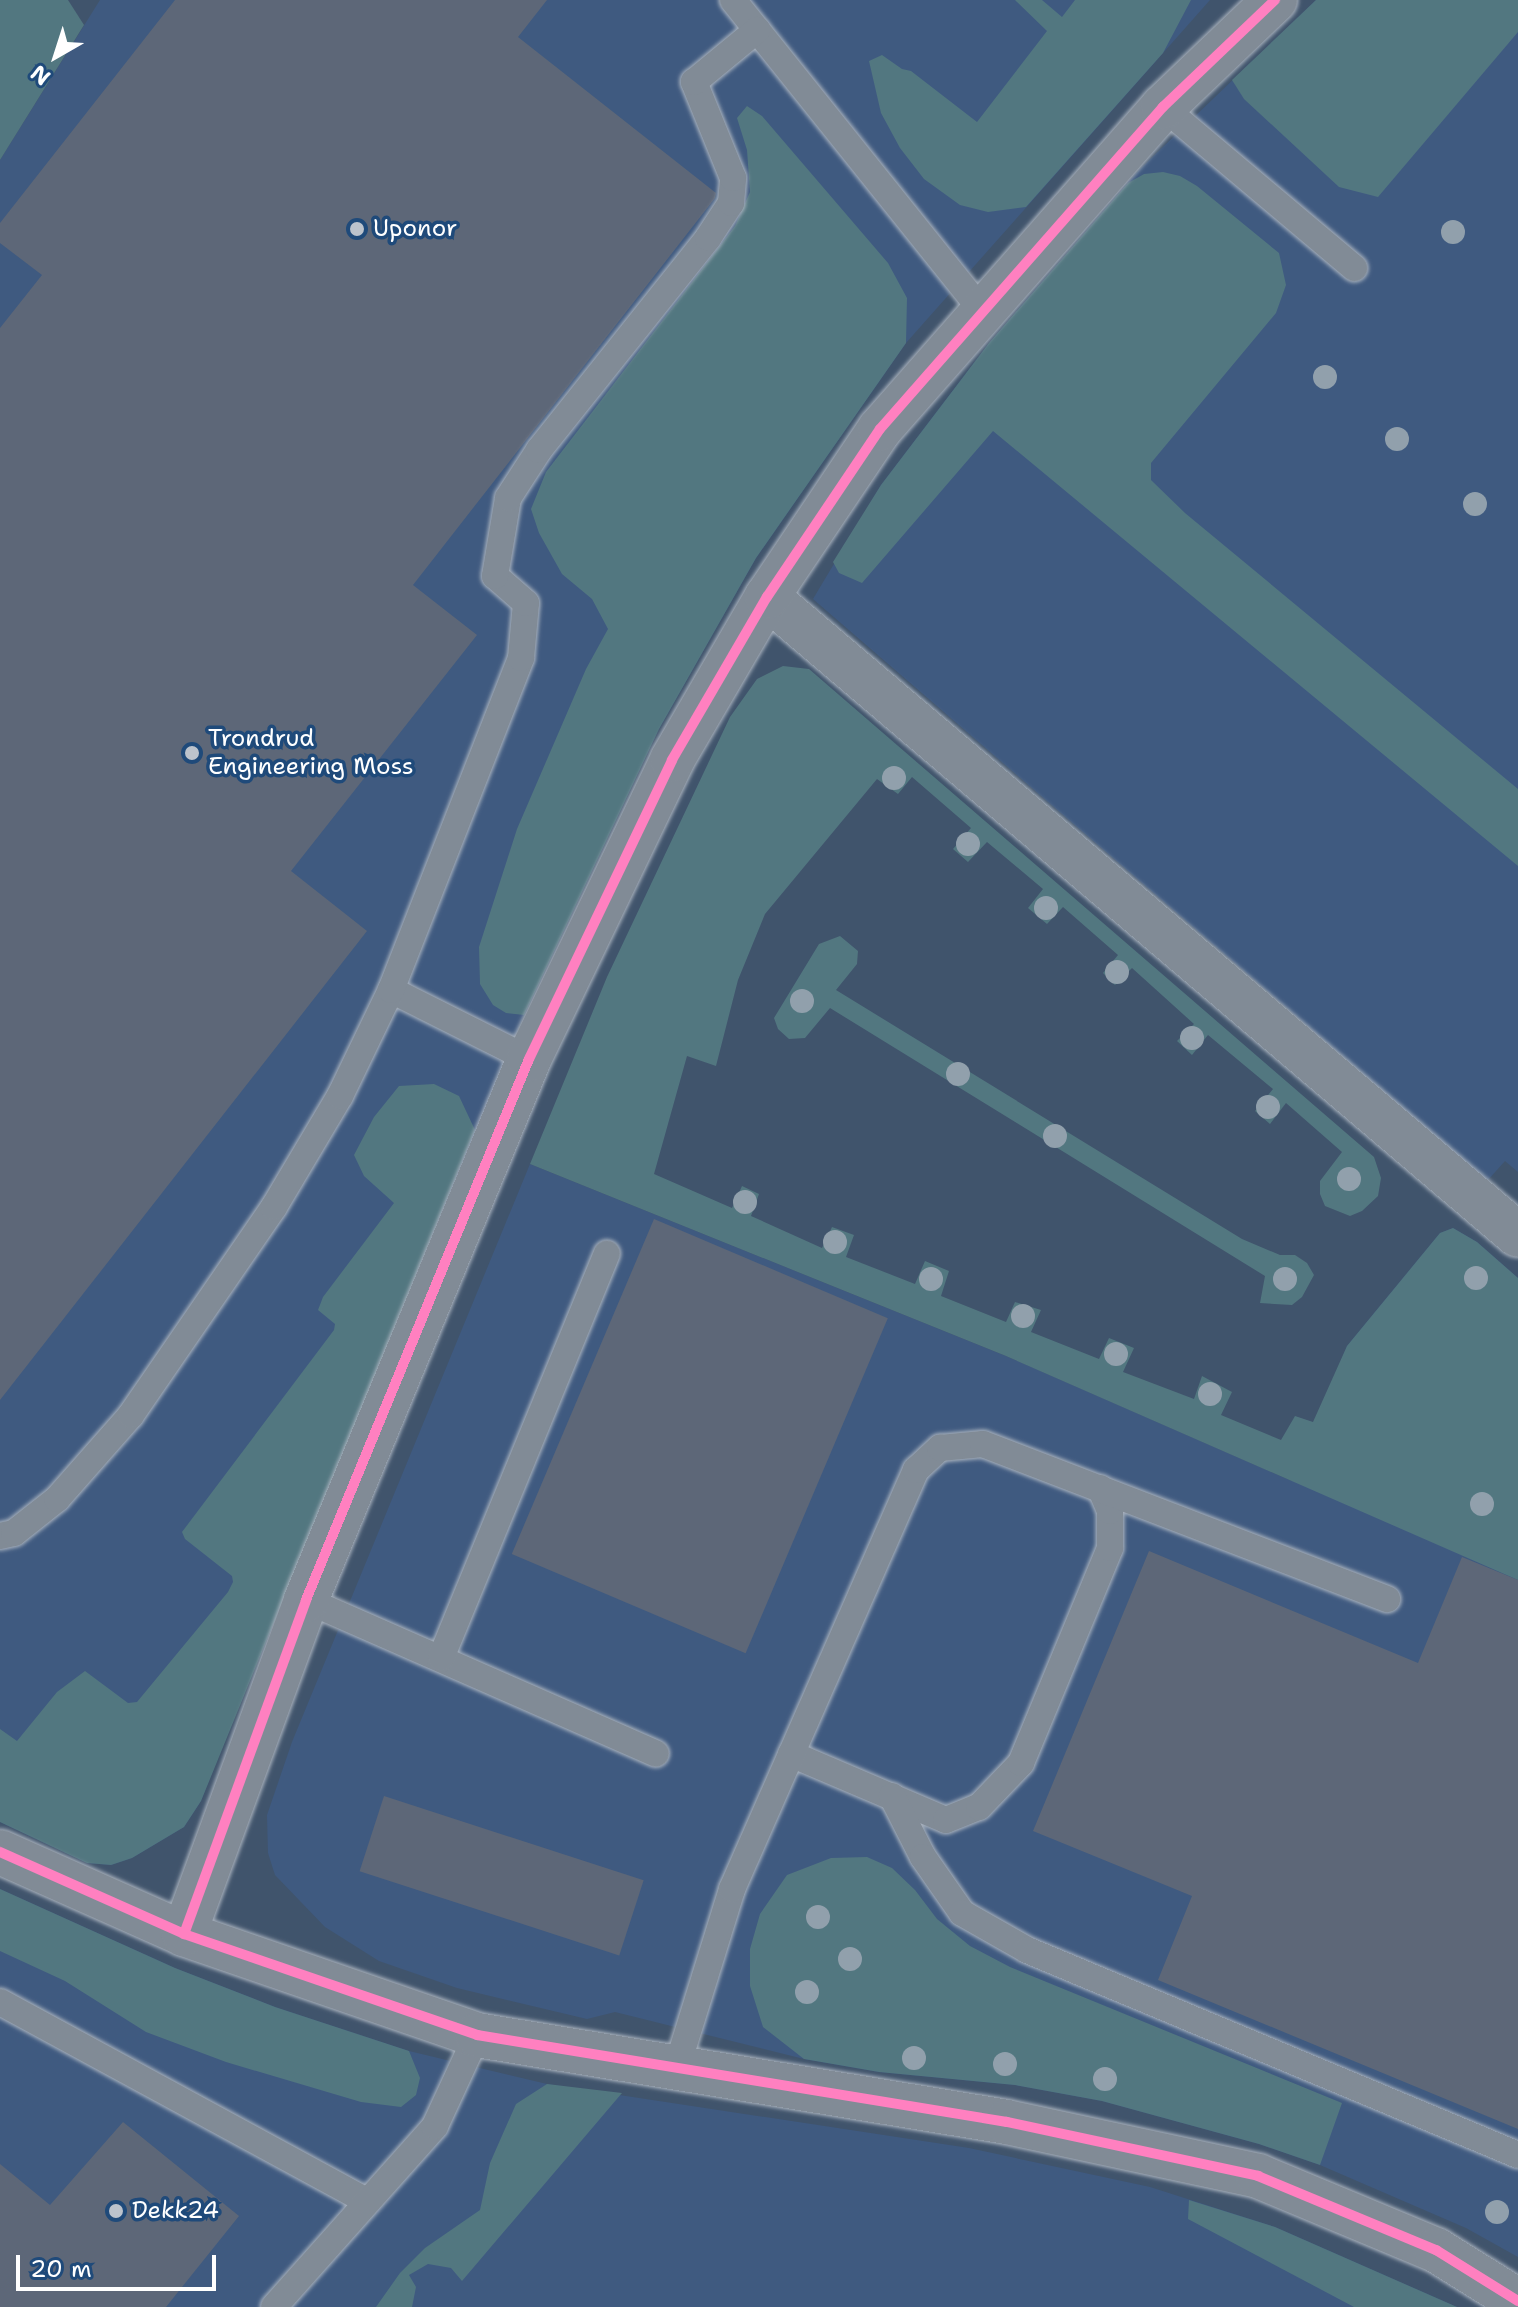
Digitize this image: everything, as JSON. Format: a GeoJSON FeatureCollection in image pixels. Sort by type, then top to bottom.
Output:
{"type":"FeatureCollection","features":[{"type":"Feature","properties":{"kind":"street"},"geometry":{"type":"LineString","coordinates":[[184,1934],[306,1600],[529,1059],[672,760],[767,597],[880,429],[981,310],[1163,107],[1275,0]]}},
{"type":"Feature","properties":{"kind":"street"},"geometry":{"type":"LineString","coordinates":[[767,597],[1518,1235]]}},
{"type":"Feature","properties":{"kind":"street"},"geometry":{"type":"LineString","coordinates":[[0,1852],[184,1934],[477,2035],[1007,2122],[1258,2176],[1436,2250],[1518,2301]]}},
{"type":"Feature","properties":{"kind":"lane"},"geometry":{"type":"LineString","coordinates":[[733,0],[981,310]]}},
{"type":"Feature","properties":{"kind":"lane"},"geometry":{"type":"LineString","coordinates":[[0,1536],[14,1533],[57,1499],[131,1415],[274,1207],[340,1096],[391,990],[521,658],[526,603],[495,576],[508,498],[539,450],[708,238],[731,203],[733,178],[694,82],[757,30]]}},
{"type":"Feature","properties":{"kind":"lane"},"geometry":{"type":"LineString","coordinates":[[1163,107],[1354,268]]}},
{"type":"Feature","properties":{"kind":"lane"},"geometry":{"type":"LineString","coordinates":[[391,990],[529,1059]]}},
{"type":"Feature","properties":{"kind":"lane"},"geometry":{"type":"LineString","coordinates":[[441,1658],[607,1254]]}},
{"type":"Feature","properties":{"kind":"lane"},"geometry":{"type":"LineString","coordinates":[[677,2067],[732,1889],[916,1470],[940,1448],[983,1444],[1387,1599]]}},
{"type":"Feature","properties":{"kind":"lane"},"geometry":{"type":"LineString","coordinates":[[791,1754],[946,1820],[979,1807],[1021,1763],[1110,1548],[1110,1511],[1100,1488]]}},
{"type":"Feature","properties":{"kind":"lane"},"geometry":{"type":"LineString","coordinates":[[306,1600],[656,1754]]}},
{"type":"Feature","properties":{"kind":"lane"},"geometry":{"type":"LineString","coordinates":[[892,1796],[923,1857],[962,1913],[1027,1950],[1518,2155]]}},
{"type":"Feature","properties":{"kind":"lane"},"geometry":{"type":"LineString","coordinates":[[0,2002],[367,2201]]}},
{"type":"Feature","properties":{"kind":"lane"},"geometry":{"type":"LineString","coordinates":[[274,2307],[435,2126],[477,2035]]}},
{"type":"Feature","properties":{"kind":"shaded area"},"geometry":{"type":"Polygon","coordinates":[[[100,0],[1210,0],[906,343],[756,558],[659,729],[524,1015],[308,1531],[201,1801],[184,1827],[132,1858],[111,1865],[87,1863],[0,1822],[0,160],[100,0]]]}},
{"type":"Feature","properties":{"kind":"shaded area"},"geometry":{"type":"Polygon","coordinates":[[[1316,0],[1518,0],[1518,1172],[1505,1161],[1487,1181],[813,599],[881,485],[989,343],[1139,170],[1316,0]]]}},
{"type":"Feature","properties":{"kind":"shaded area"},"geometry":{"type":"Polygon","coordinates":[[[530,1164],[1006,1356],[1292,1481],[1347,1346],[1440,1233],[1453,1228],[1477,1242],[1518,1278],[1518,2257],[1466,2228],[1320,2165],[1259,2144],[1102,2101],[1015,2085],[879,2072],[804,2059],[615,2012],[587,2019],[457,1988],[379,1961],[325,1927],[275,1875],[268,1853],[267,1815],[292,1742],[530,1164]]]}},
{"type":"Feature","properties":{"kind":"shaded area"},"geometry":{"type":"Polygon","coordinates":[[[0,1889],[175,1968],[275,2007],[409,2051],[547,2084],[969,2148],[1150,2187],[1275,2227],[1457,2307],[0,2307],[0,1889]]]}},
{"type":"Feature","properties":{"kind":"green space"},"geometry":{"type":"Polygon","coordinates":[[[0,0],[68,0],[84,25],[0,160],[0,0]]]}},
{"type":"Feature","properties":{"kind":"green space"},"geometry":{"type":"Polygon","coordinates":[[[1015,0],[1042,0],[1062,17],[1075,0],[1191,0],[1163,53],[1026,207],[988,212],[960,205],[924,179],[900,148],[881,113],[869,61],[882,55],[902,69],[911,71],[977,122],[1047,31],[1015,0]]]}},
{"type":"Feature","properties":{"kind":"green space"},"geometry":{"type":"Polygon","coordinates":[[[1316,0],[1518,0],[1518,32],[1378,197],[1339,187],[1244,99],[1232,80],[1316,0]]]}},
{"type":"Feature","properties":{"kind":"green space"},"geometry":{"type":"Polygon","coordinates":[[[747,106],[762,116],[888,263],[907,298],[906,343],[756,558],[659,729],[524,1015],[506,1013],[493,1005],[480,984],[479,947],[517,829],[586,669],[608,629],[592,599],[562,574],[539,533],[531,509],[546,472],[735,226],[750,192],[747,150],[737,118],[747,106]]]}},
{"type":"Feature","properties":{"kind":"green space"},"geometry":{"type":"Polygon","coordinates":[[[1163,172],[1180,176],[1197,186],[1279,253],[1286,285],[1276,313],[1151,463],[1151,480],[1185,513],[1518,789],[1518,866],[993,431],[862,583],[839,573],[833,562],[881,485],[989,343],[1128,183],[1144,174],[1163,172]]]}},
{"type":"Feature","properties":{"kind":"green space"},"geometry":{"type":"Polygon","coordinates":[[[783,666],[809,669],[1374,1157],[1381,1178],[1378,1196],[1362,1211],[1350,1216],[1325,1206],[1320,1194],[1320,1181],[1342,1152],[1286,1103],[1270,1124],[1255,1111],[1273,1089],[1208,1035],[1192,1055],[1177,1041],[1194,1024],[1132,968],[1115,985],[1103,973],[1118,955],[1063,907],[1047,924],[1028,908],[1043,889],[987,842],[968,862],[953,849],[971,828],[912,777],[898,794],[877,779],[765,914],[738,980],[716,1066],[687,1056],[654,1174],[732,1208],[742,1186],[759,1194],[751,1216],[822,1248],[832,1227],[854,1235],[846,1257],[915,1284],[925,1261],[949,1271],[941,1296],[1006,1322],[1015,1302],[1041,1310],[1031,1332],[1099,1359],[1109,1338],[1134,1348],[1123,1372],[1194,1399],[1202,1376],[1232,1392],[1221,1415],[1281,1440],[1295,1416],[1313,1422],[1347,1346],[1440,1233],[1453,1228],[1477,1242],[1518,1278],[1518,1580],[1006,1356],[530,1164],[607,977],[730,717],[757,679],[783,666]]]}},
{"type":"Feature","properties":{"kind":"green space"},"geometry":{"type":"Polygon","coordinates":[[[840,936],[858,951],[857,964],[836,990],[1242,1239],[1280,1255],[1295,1255],[1307,1263],[1314,1275],[1302,1297],[1292,1305],[1260,1303],[1265,1276],[830,1008],[805,1038],[789,1039],[778,1029],[774,1018],[819,944],[840,936]]]}},
{"type":"Feature","properties":{"kind":"green space"},"geometry":{"type":"Polygon","coordinates":[[[434,1084],[459,1096],[475,1130],[201,1801],[184,1827],[132,1858],[111,1865],[87,1863],[0,1822],[0,1729],[17,1741],[57,1692],[85,1671],[128,1703],[137,1702],[228,1592],[233,1582],[232,1576],[185,1539],[182,1532],[334,1330],[335,1324],[318,1310],[323,1297],[394,1203],[364,1176],[354,1155],[374,1117],[399,1086],[434,1084]]]}},
{"type":"Feature","properties":{"kind":"green space"},"geometry":{"type":"Polygon","coordinates":[[[867,1857],[892,1868],[915,1890],[937,1919],[970,1946],[1010,1967],[1342,2103],[1320,2165],[1259,2144],[1102,2101],[1015,2085],[879,2072],[804,2059],[763,2027],[750,1986],[750,1949],[760,1914],[787,1875],[831,1858],[867,1857]]]}},
{"type":"Feature","properties":{"kind":"green space"},"geometry":{"type":"Polygon","coordinates":[[[0,1889],[175,1968],[275,2007],[409,2051],[420,2078],[416,2095],[401,2107],[361,2102],[226,2062],[146,2032],[65,1981],[0,1951],[0,1889]]]}},
{"type":"Feature","properties":{"kind":"green space"},"geometry":{"type":"Polygon","coordinates":[[[547,2084],[622,2093],[462,2281],[451,2268],[428,2264],[409,2275],[416,2287],[412,2307],[376,2307],[400,2273],[425,2248],[480,2210],[490,2163],[516,2104],[547,2084]]]}},
{"type":"Feature","properties":{"kind":"green space"},"geometry":{"type":"Polygon","coordinates":[[[1189,2200],[1275,2227],[1457,2307],[1354,2307],[1188,2219],[1189,2200]]]}},
{"type":"Feature","properties":{"kind":"building","name":"Trondrud Engineering Moss"},"geometry":{"type":"Polygon","coordinates":[[[175,0],[547,0],[518,37],[716,193],[413,585],[477,635],[291,871],[367,931],[0,1400],[0,328],[42,275],[0,243],[0,223],[175,0]]]}},
{"type":"Feature","properties":{"kind":"building"},"geometry":{"type":"Polygon","coordinates":[[[654,1219],[888,1318],[746,1653],[512,1554],[654,1219]]]}},
{"type":"Feature","properties":{"kind":"building"},"geometry":{"type":"Polygon","coordinates":[[[1149,1551],[1418,1663],[1462,1557],[1518,1580],[1518,2129],[1158,1980],[1192,1896],[1033,1831],[1149,1551]]]}},
{"type":"Feature","properties":{"kind":"building"},"geometry":{"type":"Polygon","coordinates":[[[384,1796],[644,1880],[619,1955],[360,1871],[384,1796]]]}},
{"type":"Feature","properties":{"kind":"building","name":"Dekk24"},"geometry":{"type":"Polygon","coordinates":[[[123,2122],[239,2216],[166,2307],[0,2307],[0,2164],[50,2205],[123,2122]]]}},
{"type":"Feature","properties":{"kind":"cycle path"},"geometry":{"type":"LineString","coordinates":[[184,1934],[306,1600],[529,1059],[672,760],[767,597],[880,429],[1163,107],[1275,0]]}},
{"type":"Feature","properties":{"kind":"cycle path"},"geometry":{"type":"LineString","coordinates":[[0,1852],[184,1934],[477,2035],[1007,2122],[1258,2176],[1436,2250],[1518,2301]]}},
{"type":"Feature","properties":{"kind":"place","name":"Uponor"},"geometry":{"type":"Point","coordinates":[357,229]}},
{"type":"Feature","properties":{"kind":"place","name":"Trondrud Engineering Moss"},"geometry":{"type":"Point","coordinates":[192,753]}},
{"type":"Feature","properties":{"kind":"place","name":"Dekk24"},"geometry":{"type":"Point","coordinates":[116,2211]}}]}
